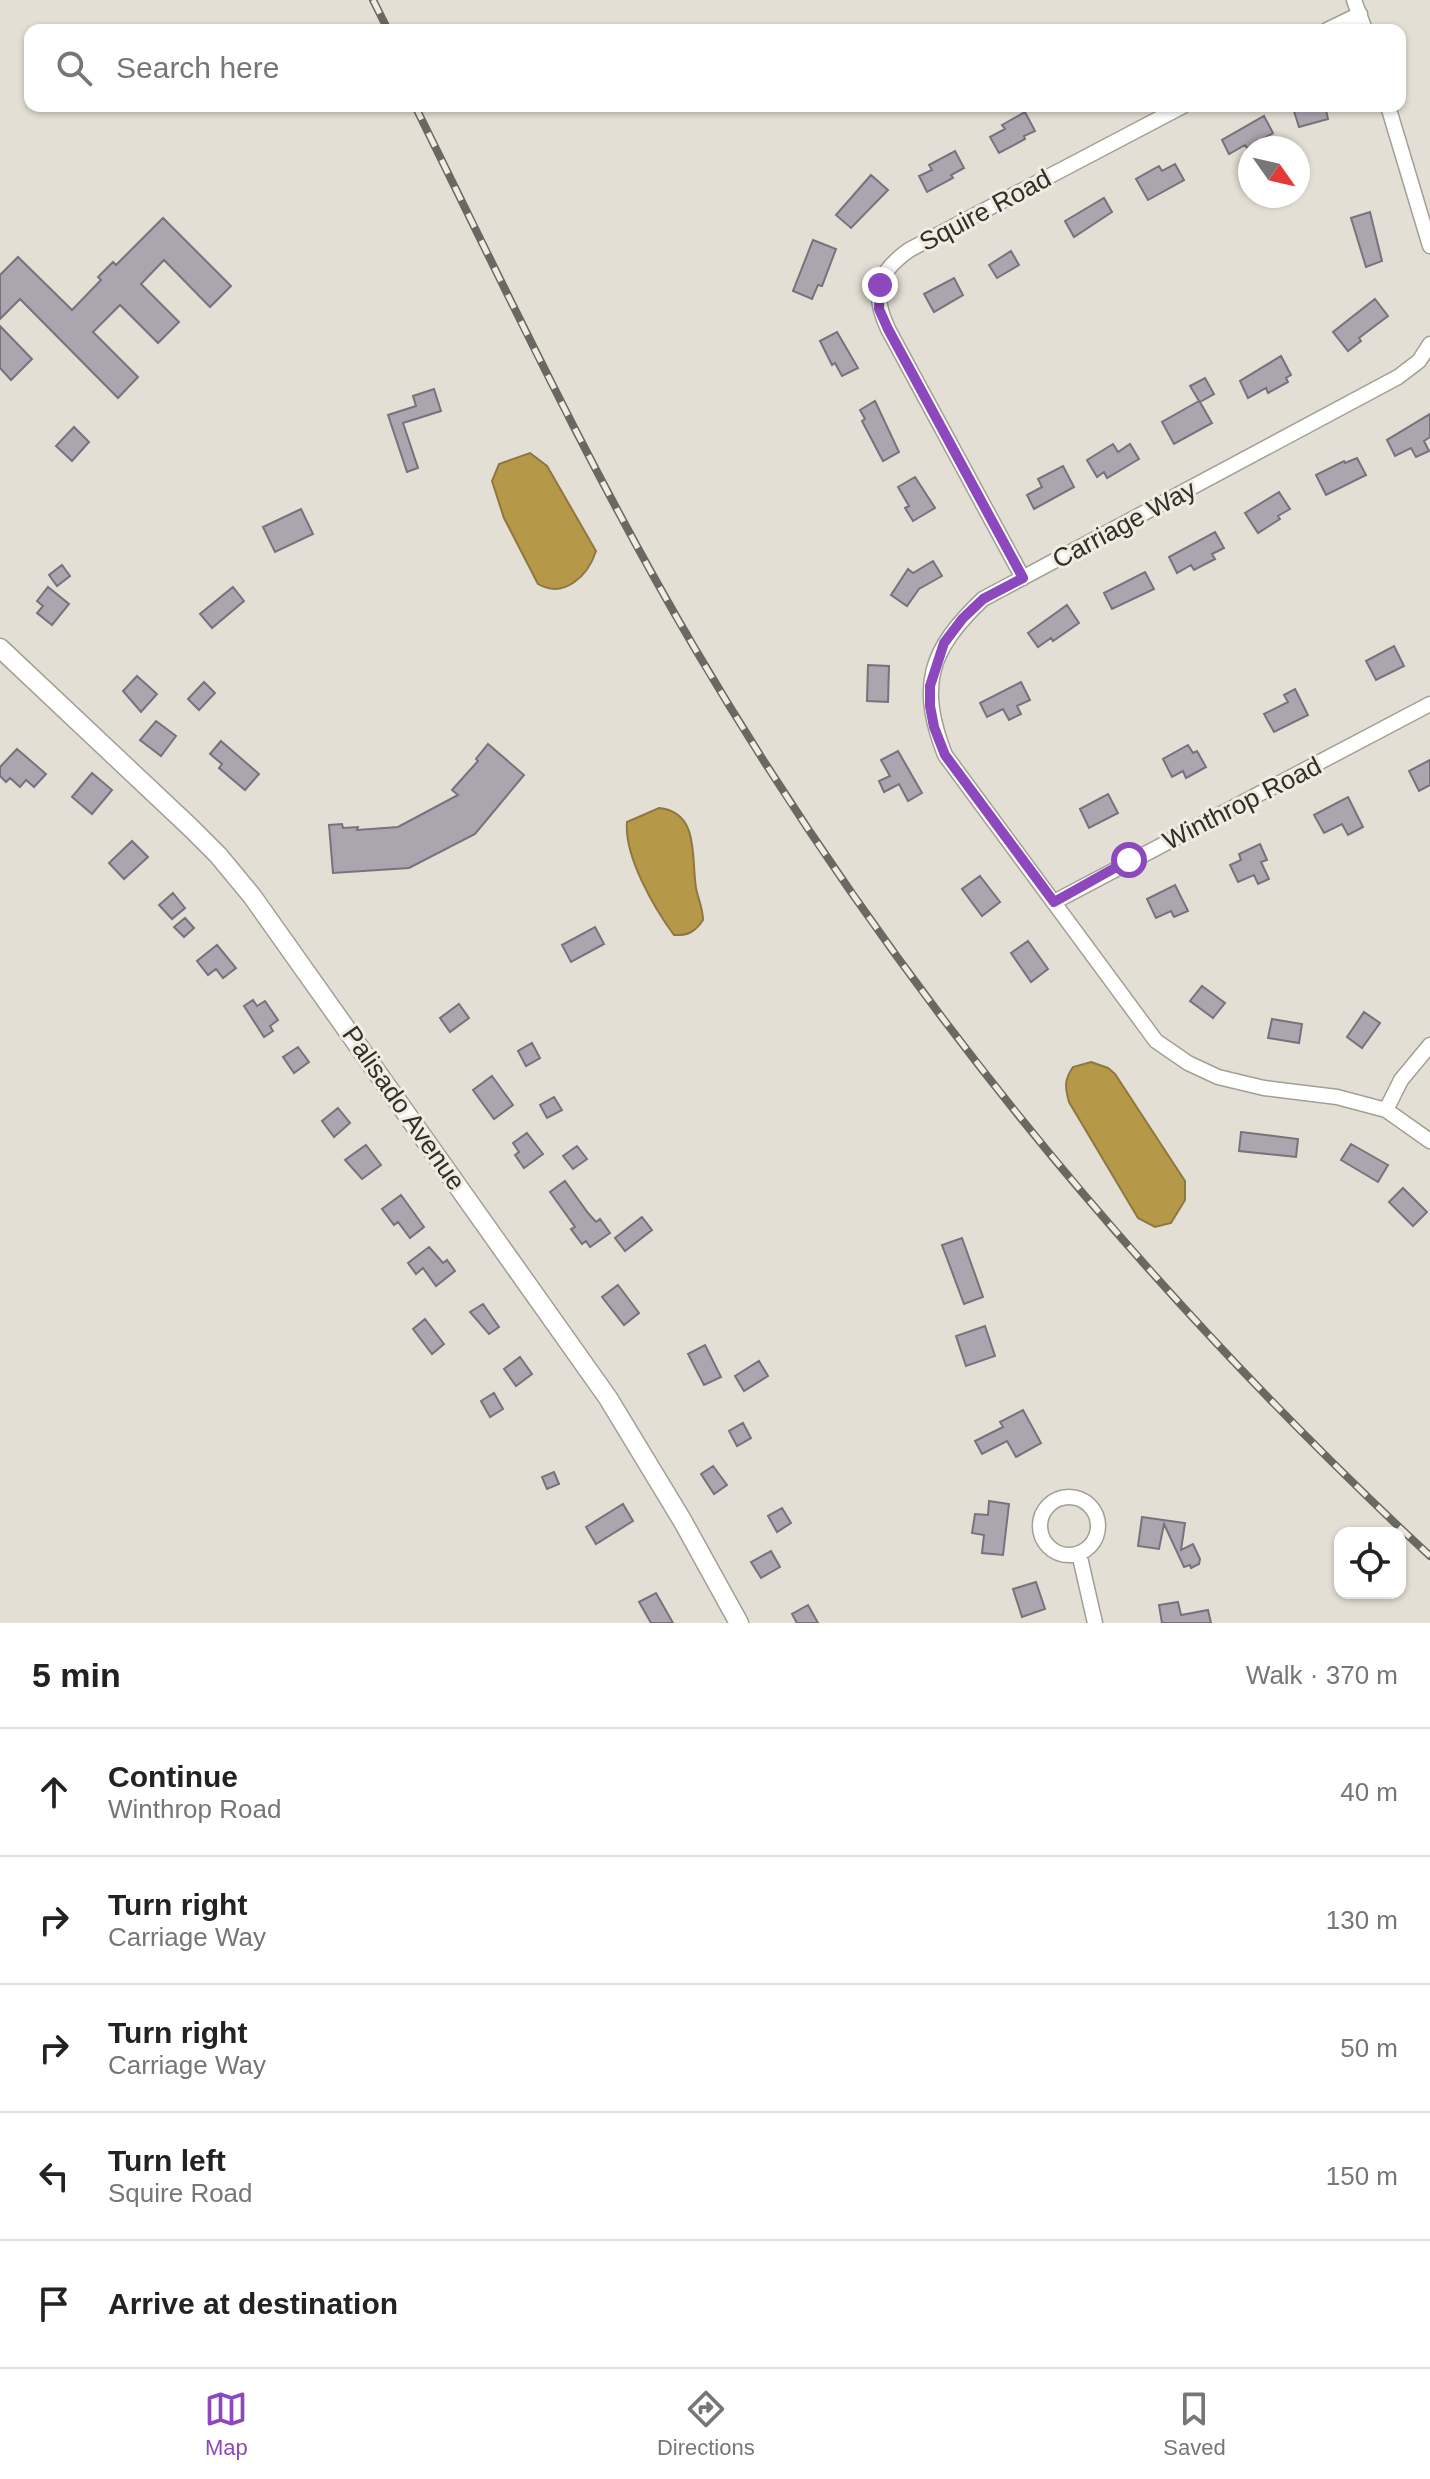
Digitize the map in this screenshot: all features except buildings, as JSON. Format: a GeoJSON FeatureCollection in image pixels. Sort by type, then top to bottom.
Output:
{"type":"FeatureCollection","features":[{"type":"Feature","properties":{"kind":"main road","name":"Palisado Avenue"},"geometry":{"type":"LineString","coordinates":[[0,648],[191,828],[252,896],[608,1398],[682,1520],[739,1623]]}},
{"type":"Feature","properties":{"kind":"street"},"geometry":{"type":"LineString","coordinates":[[1335,24],[1357,7]]}},
{"type":"Feature","properties":{"kind":"street","name":"Squire Road"},"geometry":{"type":"LineString","coordinates":[[1023,578],[888,329],[879,309],[880,285],[890,263],[909,250],[1172,112]]}},
{"type":"Feature","properties":{"kind":"street"},"geometry":{"type":"LineString","coordinates":[[1390,112],[1430,246]]}},
{"type":"Feature","properties":{"kind":"street","name":"Carriage Way"},"geometry":{"type":"LineString","coordinates":[[1430,344],[1419,361],[1398,377],[983,599],[944,643],[930,686],[934,727],[945,755],[1156,1041],[1188,1063],[1218,1077],[1264,1088],[1337,1097],[1386,1110],[1430,1141]]}},
{"type":"Feature","properties":{"kind":"street","name":"Winthrop Road"},"geometry":{"type":"LineString","coordinates":[[1054,902],[1430,704]]}},
{"type":"Feature","properties":{"kind":"street"},"geometry":{"type":"LineString","coordinates":[[1386,1110],[1401,1080],[1430,1045]]}},
{"type":"Feature","properties":{"kind":"street"},"geometry":{"type":"LineString","coordinates":[[1058,1498],[1078,1498],[1093,1508],[1097,1515],[1097,1534],[1093,1543],[1079,1553],[1056,1552],[1042,1537],[1040,1527],[1044,1511],[1058,1498]]}},
{"type":"Feature","properties":{"kind":"street"},"geometry":{"type":"LineString","coordinates":[[1079,1553],[1095,1623]]}},
{"type":"Feature","properties":{"kind":"shaded area"},"geometry":{"type":"Polygon","coordinates":[[[530,453],[547,466],[596,551],[587,569],[566,587],[557,589],[538,584],[504,518],[492,481],[499,464],[530,453]]]}},
{"type":"Feature","properties":{"kind":"shaded area"},"geometry":{"type":"Polygon","coordinates":[[[659,808],[672,811],[681,818],[691,838],[703,920],[694,930],[683,935],[674,935],[658,911],[635,866],[627,836],[627,822],[659,808]]]}},
{"type":"Feature","properties":{"kind":"shaded area"},"geometry":{"type":"Polygon","coordinates":[[[1091,1062],[1115,1074],[1185,1181],[1185,1200],[1171,1223],[1155,1227],[1138,1218],[1069,1102],[1066,1084],[1070,1072],[1073,1067],[1091,1062]]]}},
{"type":"Feature","properties":{"kind":"railway"},"geometry":{"type":"LineString","coordinates":[[373,0],[385,24]]}},
{"type":"Feature","properties":{"kind":"railway"},"geometry":{"type":"LineString","coordinates":[[418,112],[550,379],[656,581],[771,772],[853,894],[939,1013],[1029,1128],[1123,1240],[1222,1349],[1324,1454],[1430,1556]]}},
{"type":"Feature","properties":{"kind":"route"},"geometry":{"type":"LineString","coordinates":[[880,285],[879,309],[888,329],[1023,578],[983,599],[944,643],[930,686],[930,706],[945,755],[1054,902],[1129,860]]}}]}
